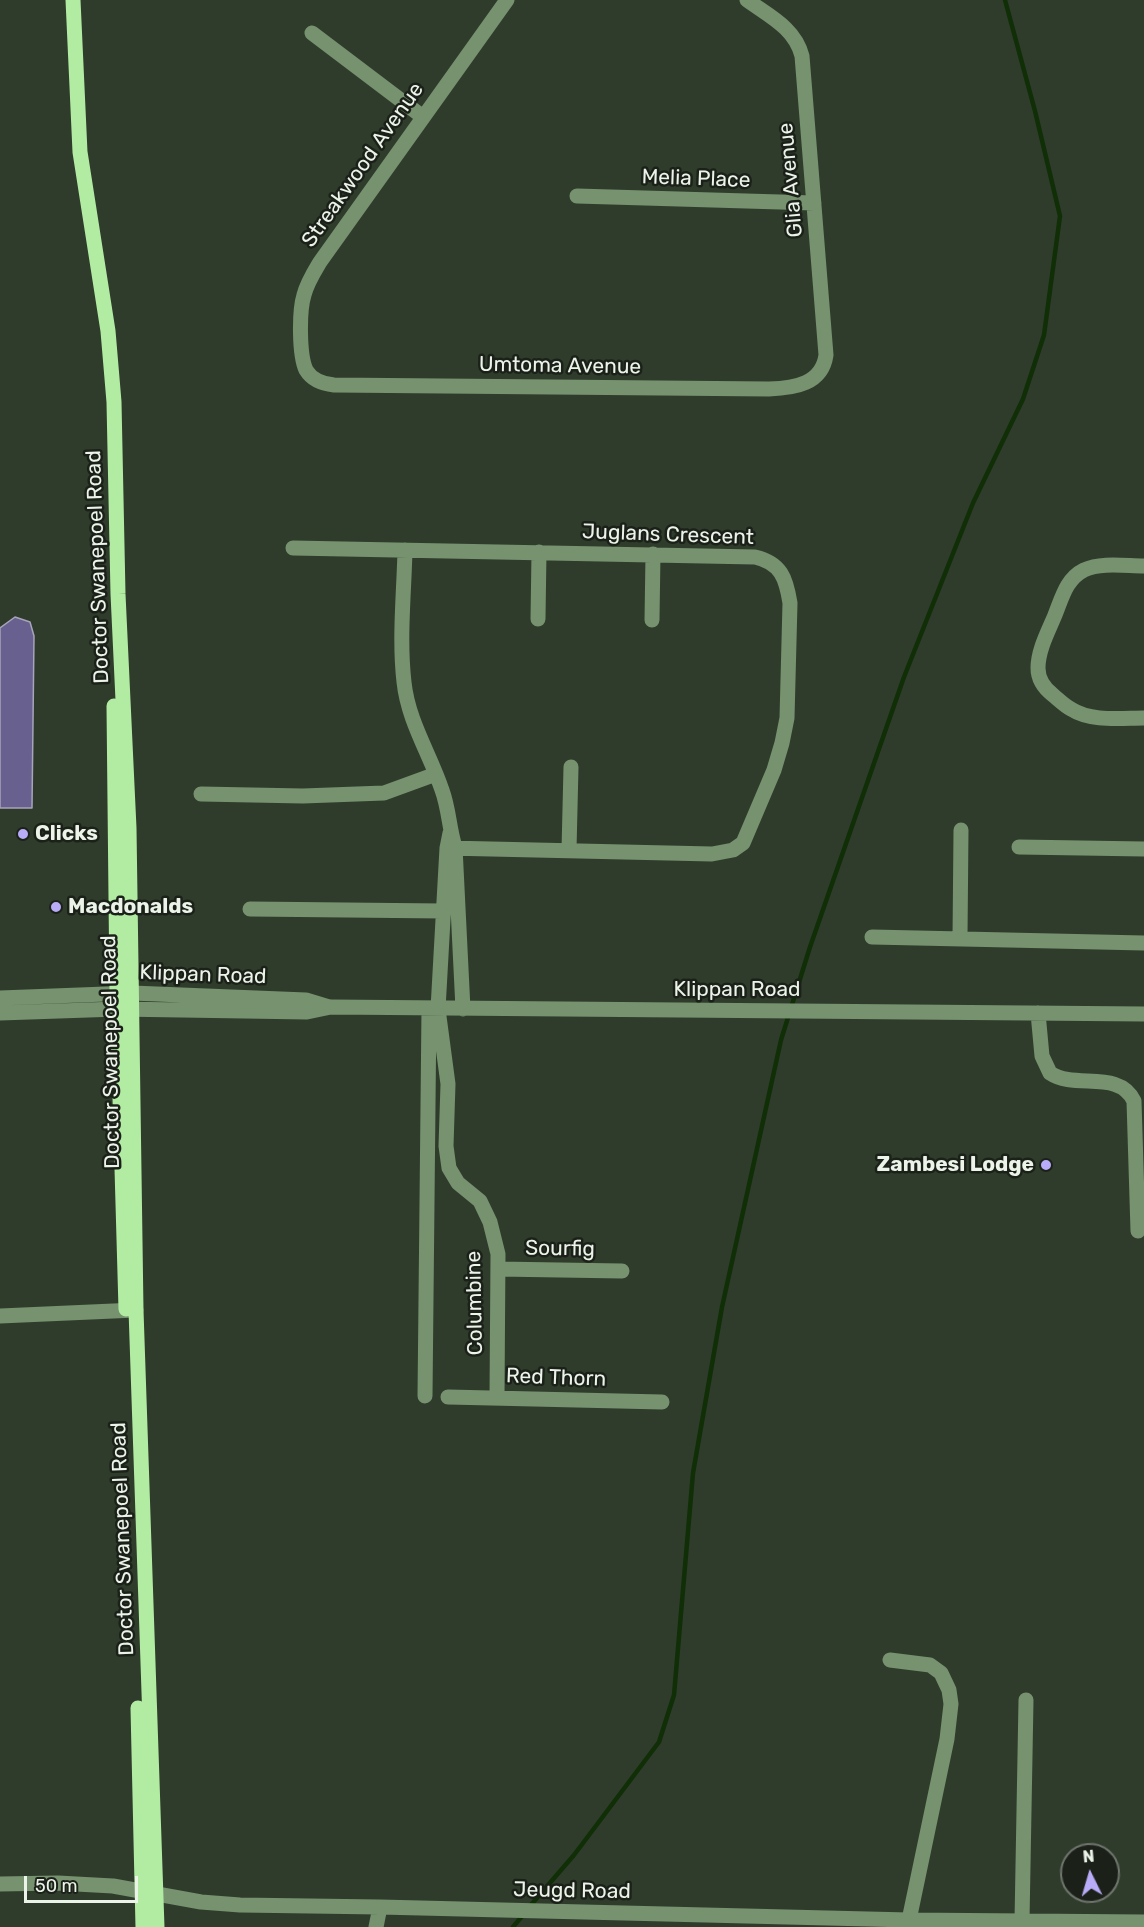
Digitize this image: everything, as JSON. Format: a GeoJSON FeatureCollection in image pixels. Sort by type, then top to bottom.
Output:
{"type":"FeatureCollection","features":[{"type":"Feature","properties":{"kind":"main road","name":"Doctor Swanepoel Road"},"geometry":{"type":"LineString","coordinates":[[66,0],[74,153],[101,329],[111,448],[139,1717],[149,1891],[157,1927]]}},
{"type":"Feature","properties":{"kind":"main road","name":"Doctor Swanepoel Road"},"geometry":{"type":"LineString","coordinates":[[73,0],[80,152],[108,331],[114,402],[118,594],[129,828],[124,993]]}},
{"type":"Feature","properties":{"kind":"main road","name":"Doctor Swanepoel Road"},"geometry":{"type":"LineString","coordinates":[[143,1927],[149,1891]]}},
{"type":"Feature","properties":{"kind":"street","name":"Streakwood Avenue"},"geometry":{"type":"LineString","coordinates":[[307,371],[303,357],[301,315],[304,296],[310,280],[327,252],[507,0]]}},
{"type":"Feature","properties":{"kind":"street","name":"Glia Avenue"},"geometry":{"type":"LineString","coordinates":[[747,0],[789,30],[800,47],[826,355],[822,370],[815,379]]}},
{"type":"Feature","properties":{"kind":"street"},"geometry":{"type":"LineString","coordinates":[[312,33],[423,117]]}},
{"type":"Feature","properties":{"kind":"street","name":"Melia Place"},"geometry":{"type":"LineString","coordinates":[[577,196],[814,203]]}},
{"type":"Feature","properties":{"kind":"street","name":"Umtoma Avenue"},"geometry":{"type":"LineString","coordinates":[[307,371],[323,384],[334,385],[769,389],[788,388],[815,379]]}},
{"type":"Feature","properties":{"kind":"street","name":"Juglans Crescent"},"geometry":{"type":"LineString","coordinates":[[293,548],[755,557],[767,560],[783,574],[790,603],[787,718],[774,770],[742,843],[733,850],[712,854],[569,850],[451,843]]}},
{"type":"Feature","properties":{"kind":"street"},"geometry":{"type":"LineString","coordinates":[[405,550],[402,658],[404,684],[417,732],[436,774],[447,807],[463,1009]]}},
{"type":"Feature","properties":{"kind":"street"},"geometry":{"type":"LineString","coordinates":[[538,620],[539,552]]}},
{"type":"Feature","properties":{"kind":"street"},"geometry":{"type":"LineString","coordinates":[[652,620],[653,554]]}},
{"type":"Feature","properties":{"kind":"street"},"geometry":{"type":"LineString","coordinates":[[1144,566],[1099,567],[1085,570],[1067,585],[1043,645],[1038,671],[1046,690],[1072,710],[1102,717],[1144,718]]}},
{"type":"Feature","properties":{"kind":"street"},"geometry":{"type":"LineString","coordinates":[[569,850],[571,767]]}},
{"type":"Feature","properties":{"kind":"street"},"geometry":{"type":"LineString","coordinates":[[201,794],[303,796],[384,793],[436,774]]}},
{"type":"Feature","properties":{"kind":"street"},"geometry":{"type":"LineString","coordinates":[[960,938],[961,830]]}},
{"type":"Feature","properties":{"kind":"street"},"geometry":{"type":"LineString","coordinates":[[426,1396],[433,1009],[451,843]]}},
{"type":"Feature","properties":{"kind":"street"},"geometry":{"type":"LineString","coordinates":[[1019,847],[1144,849]]}},
{"type":"Feature","properties":{"kind":"street"},"geometry":{"type":"LineString","coordinates":[[250,909],[443,911]]}},
{"type":"Feature","properties":{"kind":"street"},"geometry":{"type":"LineString","coordinates":[[872,937],[1144,943]]}},
{"type":"Feature","properties":{"kind":"street","name":"Klippan Road"},"geometry":{"type":"LineString","coordinates":[[0,998],[124,993],[306,1000],[331,1007]]}},
{"type":"Feature","properties":{"kind":"street","name":"Klippan Road"},"geometry":{"type":"LineString","coordinates":[[0,1013],[125,1009],[307,1012],[331,1007],[1144,1014]]}},
{"type":"Feature","properties":{"kind":"street","name":"Columbine"},"geometry":{"type":"LineString","coordinates":[[433,1009],[448,1084],[446,1146],[449,1168],[458,1183],[480,1201],[490,1222],[498,1254],[497,1397]]}},
{"type":"Feature","properties":{"kind":"street"},"geometry":{"type":"LineString","coordinates":[[1038,1013],[1042,1056],[1050,1072],[1064,1079],[1121,1086],[1129,1092],[1134,1101],[1138,1232]]}},
{"type":"Feature","properties":{"kind":"street","name":"Sourfig"},"geometry":{"type":"LineString","coordinates":[[498,1269],[622,1270]]}},
{"type":"Feature","properties":{"kind":"street"},"geometry":{"type":"LineString","coordinates":[[0,1316],[131,1310]]}},
{"type":"Feature","properties":{"kind":"street","name":"Red Thorn"},"geometry":{"type":"LineString","coordinates":[[448,1397],[662,1402]]}},
{"type":"Feature","properties":{"kind":"street"},"geometry":{"type":"LineString","coordinates":[[890,1660],[930,1665],[946,1680],[951,1704],[947,1739],[909,1920]]}},
{"type":"Feature","properties":{"kind":"street"},"geometry":{"type":"LineString","coordinates":[[1022,1921],[1026,1700]]}},
{"type":"Feature","properties":{"kind":"street","name":"Jeugd Road"},"geometry":{"type":"LineString","coordinates":[[0,1884],[85,1884],[149,1891],[219,1904],[548,1912],[597,1920],[1144,1922]]}},
{"type":"Feature","properties":{"kind":"street"},"geometry":{"type":"LineString","coordinates":[[375,1927],[380,1907]]}},
{"type":"Feature","properties":{"kind":"building"},"geometry":{"type":"Polygon","coordinates":[[[15,617],[30,622],[34,636],[32,808],[0,808],[0,628],[15,617]]]}},
{"type":"Feature","properties":{"kind":"waterway"},"geometry":{"type":"LineString","coordinates":[[530,1906],[574,1855],[659,1742],[674,1695],[693,1473],[722,1307],[781,1040],[810,947],[904,677],[973,503],[1023,399],[1044,335],[1060,216],[1005,0]]}},
{"type":"Feature","properties":{"kind":"waterway"},"geometry":{"type":"LineString","coordinates":[[513,1927],[523,1915]]}},
{"type":"Feature","properties":{"kind":"place","name":"Clicks"},"geometry":{"type":"Point","coordinates":[23,834]}},
{"type":"Feature","properties":{"kind":"place","name":"Macdonalds"},"geometry":{"type":"Point","coordinates":[56,907]}},
{"type":"Feature","properties":{"kind":"place","name":"Zambesi Lodge"},"geometry":{"type":"Point","coordinates":[1046,1165]}}]}
